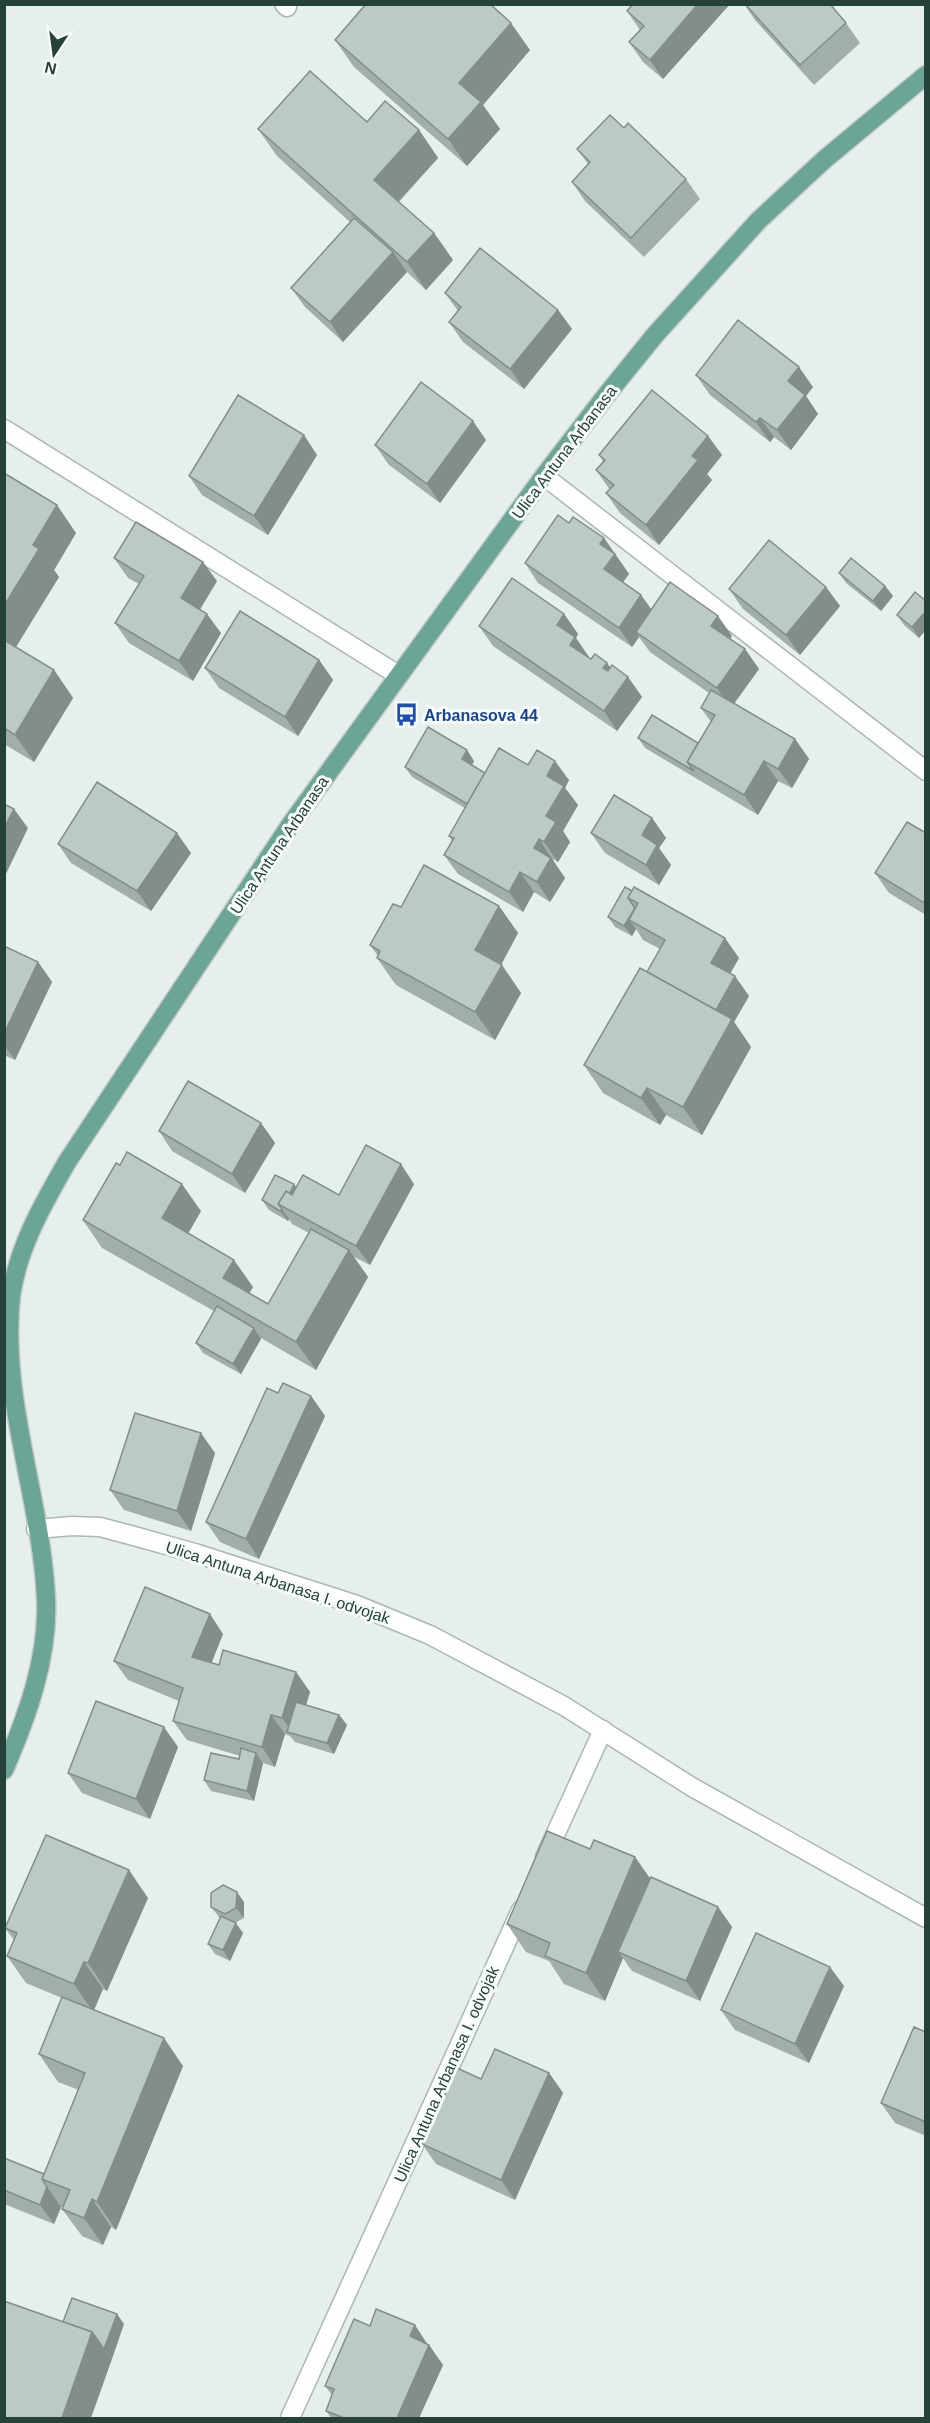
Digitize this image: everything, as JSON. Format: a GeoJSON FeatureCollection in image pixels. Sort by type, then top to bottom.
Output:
{"type":"FeatureCollection","features":[{"type":"Feature","properties":{"kind":"main road","name":"Ulica Antuna Arbanasa"},"geometry":{"type":"LineString","coordinates":[[4,1770],[34,1688],[45,1626],[46,1600],[43,1565],[17,1432],[9,1366],[8,1322],[11,1294],[28,1235],[37,1215],[67,1162],[291,824],[544,476],[655,335],[758,221],[825,159],[926,75]]}},
{"type":"Feature","properties":{"kind":"street"},"geometry":{"type":"LineString","coordinates":[[4,429],[398,675]]}},
{"type":"Feature","properties":{"kind":"street"},"geometry":{"type":"LineString","coordinates":[[544,476],[926,771]]}},
{"type":"Feature","properties":{"kind":"street","name":"Ulica Antuna Arbanasa I. odvojak"},"geometry":{"type":"LineString","coordinates":[[36,1529],[72,1526],[100,1527],[198,1554],[357,1605],[430,1635],[564,1706],[692,1787],[926,1918]]}},
{"type":"Feature","properties":{"kind":"street"},"geometry":{"type":"LineString","coordinates":[[538,1872],[603,1730]]}},
{"type":"Feature","properties":{"kind":"street","name":"Ulica Antuna Arbanasa I. odvojak"},"geometry":{"type":"LineString","coordinates":[[290,2418],[528,1894]]}},
{"type":"Feature","properties":{"kind":"building"},"geometry":{"type":"Polygon","coordinates":[[[366,4],[490,4],[511,23],[459,83],[481,102],[448,139],[335,40],[366,4]]]}},
{"type":"Feature","properties":{"kind":"building"},"geometry":{"type":"Polygon","coordinates":[[[633,4],[698,4],[650,60],[629,42],[644,26],[627,11],[633,4]]]}},
{"type":"Feature","properties":{"kind":"building"},"geometry":{"type":"Polygon","coordinates":[[[745,4],[830,4],[846,23],[800,65],[745,4]]]}},
{"type":"Feature","properties":{"kind":"building"},"geometry":{"type":"Polygon","coordinates":[[[310,71],[367,122],[385,101],[419,130],[374,180],[434,233],[407,262],[258,129],[310,71]]]}},
{"type":"Feature","properties":{"kind":"building"},"geometry":{"type":"Polygon","coordinates":[[[610,115],[624,128],[628,123],[686,179],[631,238],[572,182],[590,162],[577,149],[610,115]]]}},
{"type":"Feature","properties":{"kind":"building"},"geometry":{"type":"Polygon","coordinates":[[[354,218],[393,252],[330,322],[291,288],[354,218]]]}},
{"type":"Feature","properties":{"kind":"building"},"geometry":{"type":"Polygon","coordinates":[[[480,248],[558,310],[510,369],[449,322],[461,307],[445,293],[480,248]]]}},
{"type":"Feature","properties":{"kind":"building"},"geometry":{"type":"Polygon","coordinates":[[[738,320],[799,367],[788,381],[805,395],[777,430],[760,418],[756,422],[696,375],[738,320]]]}},
{"type":"Feature","properties":{"kind":"building"},"geometry":{"type":"Polygon","coordinates":[[[421,382],[473,421],[427,484],[375,445],[421,382]]]}},
{"type":"Feature","properties":{"kind":"building"},"geometry":{"type":"Polygon","coordinates":[[[652,390],[708,436],[692,456],[698,460],[646,525],[606,493],[614,485],[596,470],[605,460],[599,455],[652,390]]]}},
{"type":"Feature","properties":{"kind":"building"},"geometry":{"type":"Polygon","coordinates":[[[238,395],[304,435],[254,516],[189,476],[238,395]]]}},
{"type":"Feature","properties":{"kind":"building"},"geometry":{"type":"Polygon","coordinates":[[[4,473],[57,505],[33,545],[39,549],[4,606],[4,473]]]}},
{"type":"Feature","properties":{"kind":"building"},"geometry":{"type":"Polygon","coordinates":[[[558,515],[569,523],[573,517],[604,538],[600,544],[615,554],[604,569],[641,595],[619,628],[525,563],[558,515]]]}},
{"type":"Feature","properties":{"kind":"building"},"geometry":{"type":"Polygon","coordinates":[[[136,522],[203,562],[181,598],[207,614],[179,661],[115,623],[144,576],[114,558],[136,522]]]}},
{"type":"Feature","properties":{"kind":"building"},"geometry":{"type":"Polygon","coordinates":[[[769,540],[826,587],[786,635],[729,589],[769,540]]]}},
{"type":"Feature","properties":{"kind":"building"},"geometry":{"type":"Polygon","coordinates":[[[851,558],[885,586],[873,601],[839,573],[851,558]]]}},
{"type":"Feature","properties":{"kind":"building"},"geometry":{"type":"Polygon","coordinates":[[[512,578],[564,614],[557,625],[575,637],[570,645],[591,659],[595,654],[607,663],[603,668],[608,671],[612,665],[628,677],[604,711],[479,626],[512,578]]]}},
{"type":"Feature","properties":{"kind":"building"},"geometry":{"type":"Polygon","coordinates":[[[670,582],[718,616],[711,626],[745,649],[717,688],[636,632],[670,582]]]}},
{"type":"Feature","properties":{"kind":"building"},"geometry":{"type":"Polygon","coordinates":[[[915,592],[926,601],[926,611],[912,627],[897,615],[915,592]]]}},
{"type":"Feature","properties":{"kind":"building"},"geometry":{"type":"Polygon","coordinates":[[[240,611],[319,660],[285,717],[205,668],[240,611]]]}},
{"type":"Feature","properties":{"kind":"building"},"geometry":{"type":"Polygon","coordinates":[[[4,640],[54,670],[15,735],[4,728],[4,640]]]}},
{"type":"Feature","properties":{"kind":"building"},"geometry":{"type":"Polygon","coordinates":[[[711,690],[795,739],[778,769],[764,761],[744,795],[687,762],[715,715],[701,708],[711,690]]]}},
{"type":"Feature","properties":{"kind":"building"},"geometry":{"type":"Polygon","coordinates":[[[652,715],[698,743],[687,762],[694,771],[638,738],[652,715]]]}},
{"type":"Feature","properties":{"kind":"building"},"geometry":{"type":"Polygon","coordinates":[[[428,727],[467,750],[462,759],[485,773],[467,804],[405,767],[428,727]]]}},
{"type":"Feature","properties":{"kind":"building"},"geometry":{"type":"Polygon","coordinates":[[[499,748],[528,765],[537,750],[555,761],[547,776],[564,786],[546,816],[556,822],[544,842],[539,839],[534,848],[551,858],[537,882],[520,872],[509,892],[444,855],[454,838],[449,836],[499,748]]]}},
{"type":"Feature","properties":{"kind":"building"},"geometry":{"type":"Polygon","coordinates":[[[97,782],[177,833],[137,891],[58,844],[97,782]]]}},
{"type":"Feature","properties":{"kind":"building"},"geometry":{"type":"Polygon","coordinates":[[[614,795],[652,818],[642,835],[657,845],[646,865],[591,833],[614,795]]]}},
{"type":"Feature","properties":{"kind":"building"},"geometry":{"type":"Polygon","coordinates":[[[4,804],[14,809],[4,828],[4,804]]]}},
{"type":"Feature","properties":{"kind":"building"},"geometry":{"type":"Polygon","coordinates":[[[907,822],[926,833],[926,904],[875,873],[907,822]]]}},
{"type":"Feature","properties":{"kind":"building"},"geometry":{"type":"Polygon","coordinates":[[[424,865],[499,906],[475,950],[502,965],[475,1012],[377,958],[380,951],[370,945],[393,904],[401,907],[424,865]]]}},
{"type":"Feature","properties":{"kind":"building"},"geometry":{"type":"Polygon","coordinates":[[[625,887],[632,891],[628,898],[635,908],[624,926],[608,917],[625,887]]]}},
{"type":"Feature","properties":{"kind":"building"},"geometry":{"type":"Polygon","coordinates":[[[634,887],[725,938],[711,963],[735,976],[716,1010],[647,972],[665,940],[629,920],[638,903],[628,898],[634,887]]]}},
{"type":"Feature","properties":{"kind":"building"},"geometry":{"type":"Polygon","coordinates":[[[4,946],[38,962],[4,1034],[4,946]]]}},
{"type":"Feature","properties":{"kind":"building"},"geometry":{"type":"Polygon","coordinates":[[[640,968],[732,1019],[683,1107],[647,1088],[641,1098],[584,1065],[640,968]]]}},
{"type":"Feature","properties":{"kind":"building"},"geometry":{"type":"Polygon","coordinates":[[[188,1081],[261,1123],[232,1174],[159,1131],[188,1081]]]}},
{"type":"Feature","properties":{"kind":"building"},"geometry":{"type":"Polygon","coordinates":[[[366,1145],[401,1164],[356,1246],[278,1204],[286,1191],[292,1195],[303,1175],[339,1195],[366,1145]]]}},
{"type":"Feature","properties":{"kind":"building"},"geometry":{"type":"Polygon","coordinates":[[[127,1152],[182,1184],[162,1218],[234,1260],[223,1278],[268,1304],[311,1229],[349,1250],[296,1342],[83,1220],[116,1163],[120,1165],[127,1152]]]}},
{"type":"Feature","properties":{"kind":"building"},"geometry":{"type":"Polygon","coordinates":[[[275,1175],[294,1184],[290,1193],[286,1191],[278,1204],[282,1209],[280,1211],[262,1200],[275,1175]]]}},
{"type":"Feature","properties":{"kind":"building"},"geometry":{"type":"Polygon","coordinates":[[[217,1306],[254,1328],[233,1364],[196,1343],[217,1306]]]}},
{"type":"Feature","properties":{"kind":"building"},"geometry":{"type":"Polygon","coordinates":[[[283,1383],[311,1396],[246,1539],[206,1522],[267,1388],[278,1393],[283,1383]]]}},
{"type":"Feature","properties":{"kind":"building"},"geometry":{"type":"Polygon","coordinates":[[[135,1413],[201,1433],[177,1511],[110,1490],[135,1413]]]}},
{"type":"Feature","properties":{"kind":"building"},"geometry":{"type":"Polygon","coordinates":[[[145,1587],[210,1614],[192,1657],[219,1665],[223,1650],[296,1672],[282,1718],[271,1715],[262,1747],[173,1721],[183,1688],[114,1661],[145,1587]]]}},
{"type":"Feature","properties":{"kind":"building"},"geometry":{"type":"Polygon","coordinates":[[[96,1701],[164,1727],[136,1799],[68,1773],[96,1701]]]}},
{"type":"Feature","properties":{"kind":"building"},"geometry":{"type":"Polygon","coordinates":[[[296,1702],[339,1715],[327,1743],[287,1732],[296,1702]]]}},
{"type":"Feature","properties":{"kind":"building"},"geometry":{"type":"Polygon","coordinates":[[[241,1748],[256,1753],[247,1791],[204,1780],[211,1753],[239,1759],[241,1748]]]}},
{"type":"Feature","properties":{"kind":"building"},"geometry":{"type":"Polygon","coordinates":[[[547,1831],[590,1849],[594,1840],[635,1857],[586,1973],[545,1956],[550,1943],[507,1924],[547,1831]]]}},
{"type":"Feature","properties":{"kind":"building"},"geometry":{"type":"Polygon","coordinates":[[[46,1835],[129,1870],[88,1963],[84,1962],[74,1984],[7,1956],[17,1933],[5,1928],[46,1835]]]}},
{"type":"Feature","properties":{"kind":"building"},"geometry":{"type":"Polygon","coordinates":[[[651,1877],[718,1907],[686,1981],[618,1952],[651,1877]]]}},
{"type":"Feature","properties":{"kind":"building"},"geometry":{"type":"Polygon","coordinates":[[[223,1885],[237,1892],[236,1908],[225,1914],[211,1907],[211,1893],[223,1885]]]}},
{"type":"Feature","properties":{"kind":"building"},"geometry":{"type":"Polygon","coordinates":[[[221,1916],[236,1923],[223,1950],[208,1944],[221,1916]]]}},
{"type":"Feature","properties":{"kind":"building"},"geometry":{"type":"Polygon","coordinates":[[[756,1933],[830,1967],[795,2044],[721,2010],[756,1933]]]}},
{"type":"Feature","properties":{"kind":"building"},"geometry":{"type":"Polygon","coordinates":[[[62,1997],[164,2038],[97,2202],[92,2199],[84,2218],[62,2209],[70,2190],[42,2179],[85,2073],[39,2054],[62,1997]]]}},
{"type":"Feature","properties":{"kind":"building"},"geometry":{"type":"Polygon","coordinates":[[[914,2027],[926,2032],[926,2122],[881,2103],[914,2027]]]}},
{"type":"Feature","properties":{"kind":"building"},"geometry":{"type":"Polygon","coordinates":[[[495,2049],[549,2073],[501,2180],[422,2144],[457,2068],[481,2079],[495,2049]]]}},
{"type":"Feature","properties":{"kind":"building"},"geometry":{"type":"Polygon","coordinates":[[[4,2158],[44,2174],[42,2179],[47,2187],[40,2205],[4,2190],[4,2158]]]}},
{"type":"Feature","properties":{"kind":"building"},"geometry":{"type":"Polygon","coordinates":[[[72,2298],[117,2314],[104,2349],[92,2332],[63,2322],[72,2298]]]}},
{"type":"Feature","properties":{"kind":"building"},"geometry":{"type":"Polygon","coordinates":[[[4,2301],[92,2332],[62,2418],[4,2418],[4,2301]]]}},
{"type":"Feature","properties":{"kind":"building"},"geometry":{"type":"Polygon","coordinates":[[[376,2309],[415,2325],[410,2336],[429,2345],[397,2418],[344,2418],[326,2411],[334,2389],[325,2386],[354,2319],[370,2326],[376,2309]]]}},
{"type":"Feature","properties":{"kind":"place","name":"Arbanasova 44"},"geometry":{"type":"Point","coordinates":[406,715]}}]}
